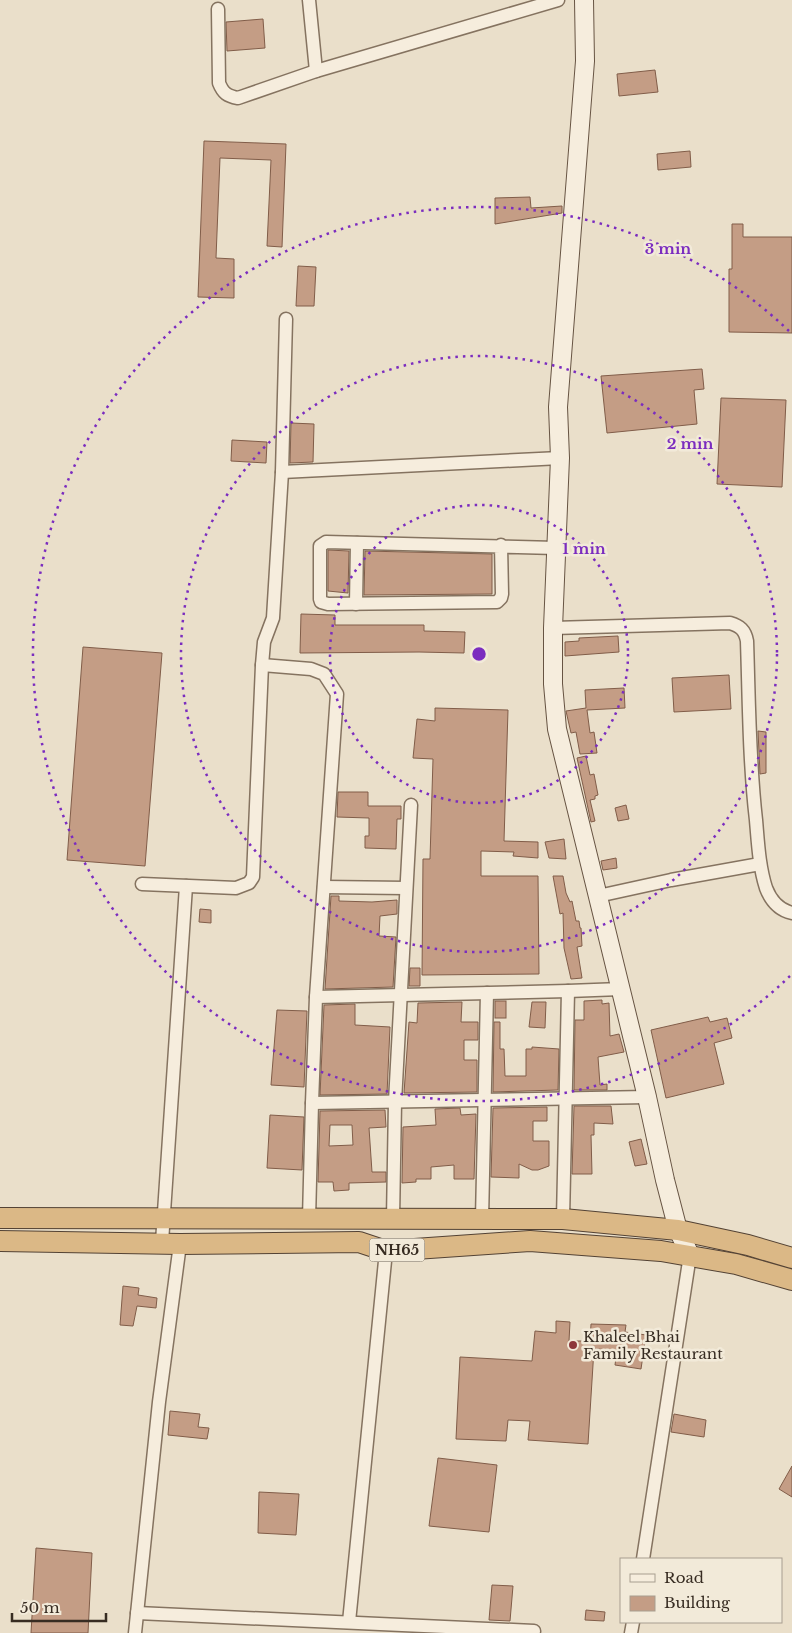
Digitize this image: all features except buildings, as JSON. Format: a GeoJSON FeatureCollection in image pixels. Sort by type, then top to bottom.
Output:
{"type":"FeatureCollection","features":[{"type":"Feature","properties":{"kind":"highway","name":"NH65"},"geometry":{"type":"LineString","coordinates":[[0,1218],[563,1220],[678,1230],[748,1245],[792,1258]]}},
{"type":"Feature","properties":{"kind":"highway","name":"NH65"},"geometry":{"type":"LineString","coordinates":[[0,1241],[171,1243],[359,1242],[386,1251],[530,1240],[690,1255],[736,1264],[792,1280]]}},
{"type":"Feature","properties":{"kind":"main road"},"geometry":{"type":"LineString","coordinates":[[584,0],[585,61],[558,407],[560,458],[553,628],[553,684],[557,729],[665,1180],[678,1230],[690,1255]]}},
{"type":"Feature","properties":{"kind":"street"},"geometry":{"type":"LineString","coordinates":[[309,0],[316,71]]}},
{"type":"Feature","properties":{"kind":"street"},"geometry":{"type":"LineString","coordinates":[[218,9],[219,83],[224,93],[229,97],[238,98],[249,96],[316,71],[558,0]]}},
{"type":"Feature","properties":{"kind":"street"},"geometry":{"type":"LineString","coordinates":[[142,884],[236,888],[249,883],[252,877],[262,665],[264,642],[273,618],[282,472],[286,319]]}},
{"type":"Feature","properties":{"kind":"street"},"geometry":{"type":"LineString","coordinates":[[282,472],[560,458]]}},
{"type":"Feature","properties":{"kind":"street"},"geometry":{"type":"LineString","coordinates":[[501,546],[502,594],[497,602],[356,604],[324,604],[321,602],[320,546],[326,542],[501,546],[556,548]]}},
{"type":"Feature","properties":{"kind":"street"},"geometry":{"type":"LineString","coordinates":[[356,604],[357,543]]}},
{"type":"Feature","properties":{"kind":"street"},"geometry":{"type":"LineString","coordinates":[[553,628],[730,623],[743,629],[746,633],[747,641],[752,781],[760,864],[766,889],[773,900],[785,912],[792,913]]}},
{"type":"Feature","properties":{"kind":"street"},"geometry":{"type":"LineString","coordinates":[[262,665],[312,669],[324,674],[337,694],[316,997],[310,1219]]}},
{"type":"Feature","properties":{"kind":"street"},"geometry":{"type":"LineString","coordinates":[[393,1219],[395,1102],[411,805]]}},
{"type":"Feature","properties":{"kind":"street"},"geometry":{"type":"LineString","coordinates":[[598,896],[671,880],[760,864]]}},
{"type":"Feature","properties":{"kind":"street"},"geometry":{"type":"LineString","coordinates":[[135,1633],[159,1402],[171,1243],[164,1219],[186,886]]}},
{"type":"Feature","properties":{"kind":"street"},"geometry":{"type":"LineString","coordinates":[[324,887],[406,888]]}},
{"type":"Feature","properties":{"kind":"street"},"geometry":{"type":"LineString","coordinates":[[316,997],[620,988]]}},
{"type":"Feature","properties":{"kind":"street"},"geometry":{"type":"LineString","coordinates":[[563,1220],[568,991]]}},
{"type":"Feature","properties":{"kind":"street"},"geometry":{"type":"LineString","coordinates":[[482,1219],[487,993]]}},
{"type":"Feature","properties":{"kind":"street"},"geometry":{"type":"LineString","coordinates":[[312,1103],[646,1097]]}},
{"type":"Feature","properties":{"kind":"street"},"geometry":{"type":"LineString","coordinates":[[349,1622],[386,1251]]}},
{"type":"Feature","properties":{"kind":"street"},"geometry":{"type":"LineString","coordinates":[[643,1558],[690,1255]]}},
{"type":"Feature","properties":{"kind":"street"},"geometry":{"type":"LineString","coordinates":[[137,1613],[329,1627],[349,1622],[534,1631]]}},
{"type":"Feature","properties":{"kind":"place","name":"Khaleel Bhai Family Restaurant"},"geometry":{"type":"Point","coordinates":[573,1345]}}]}
